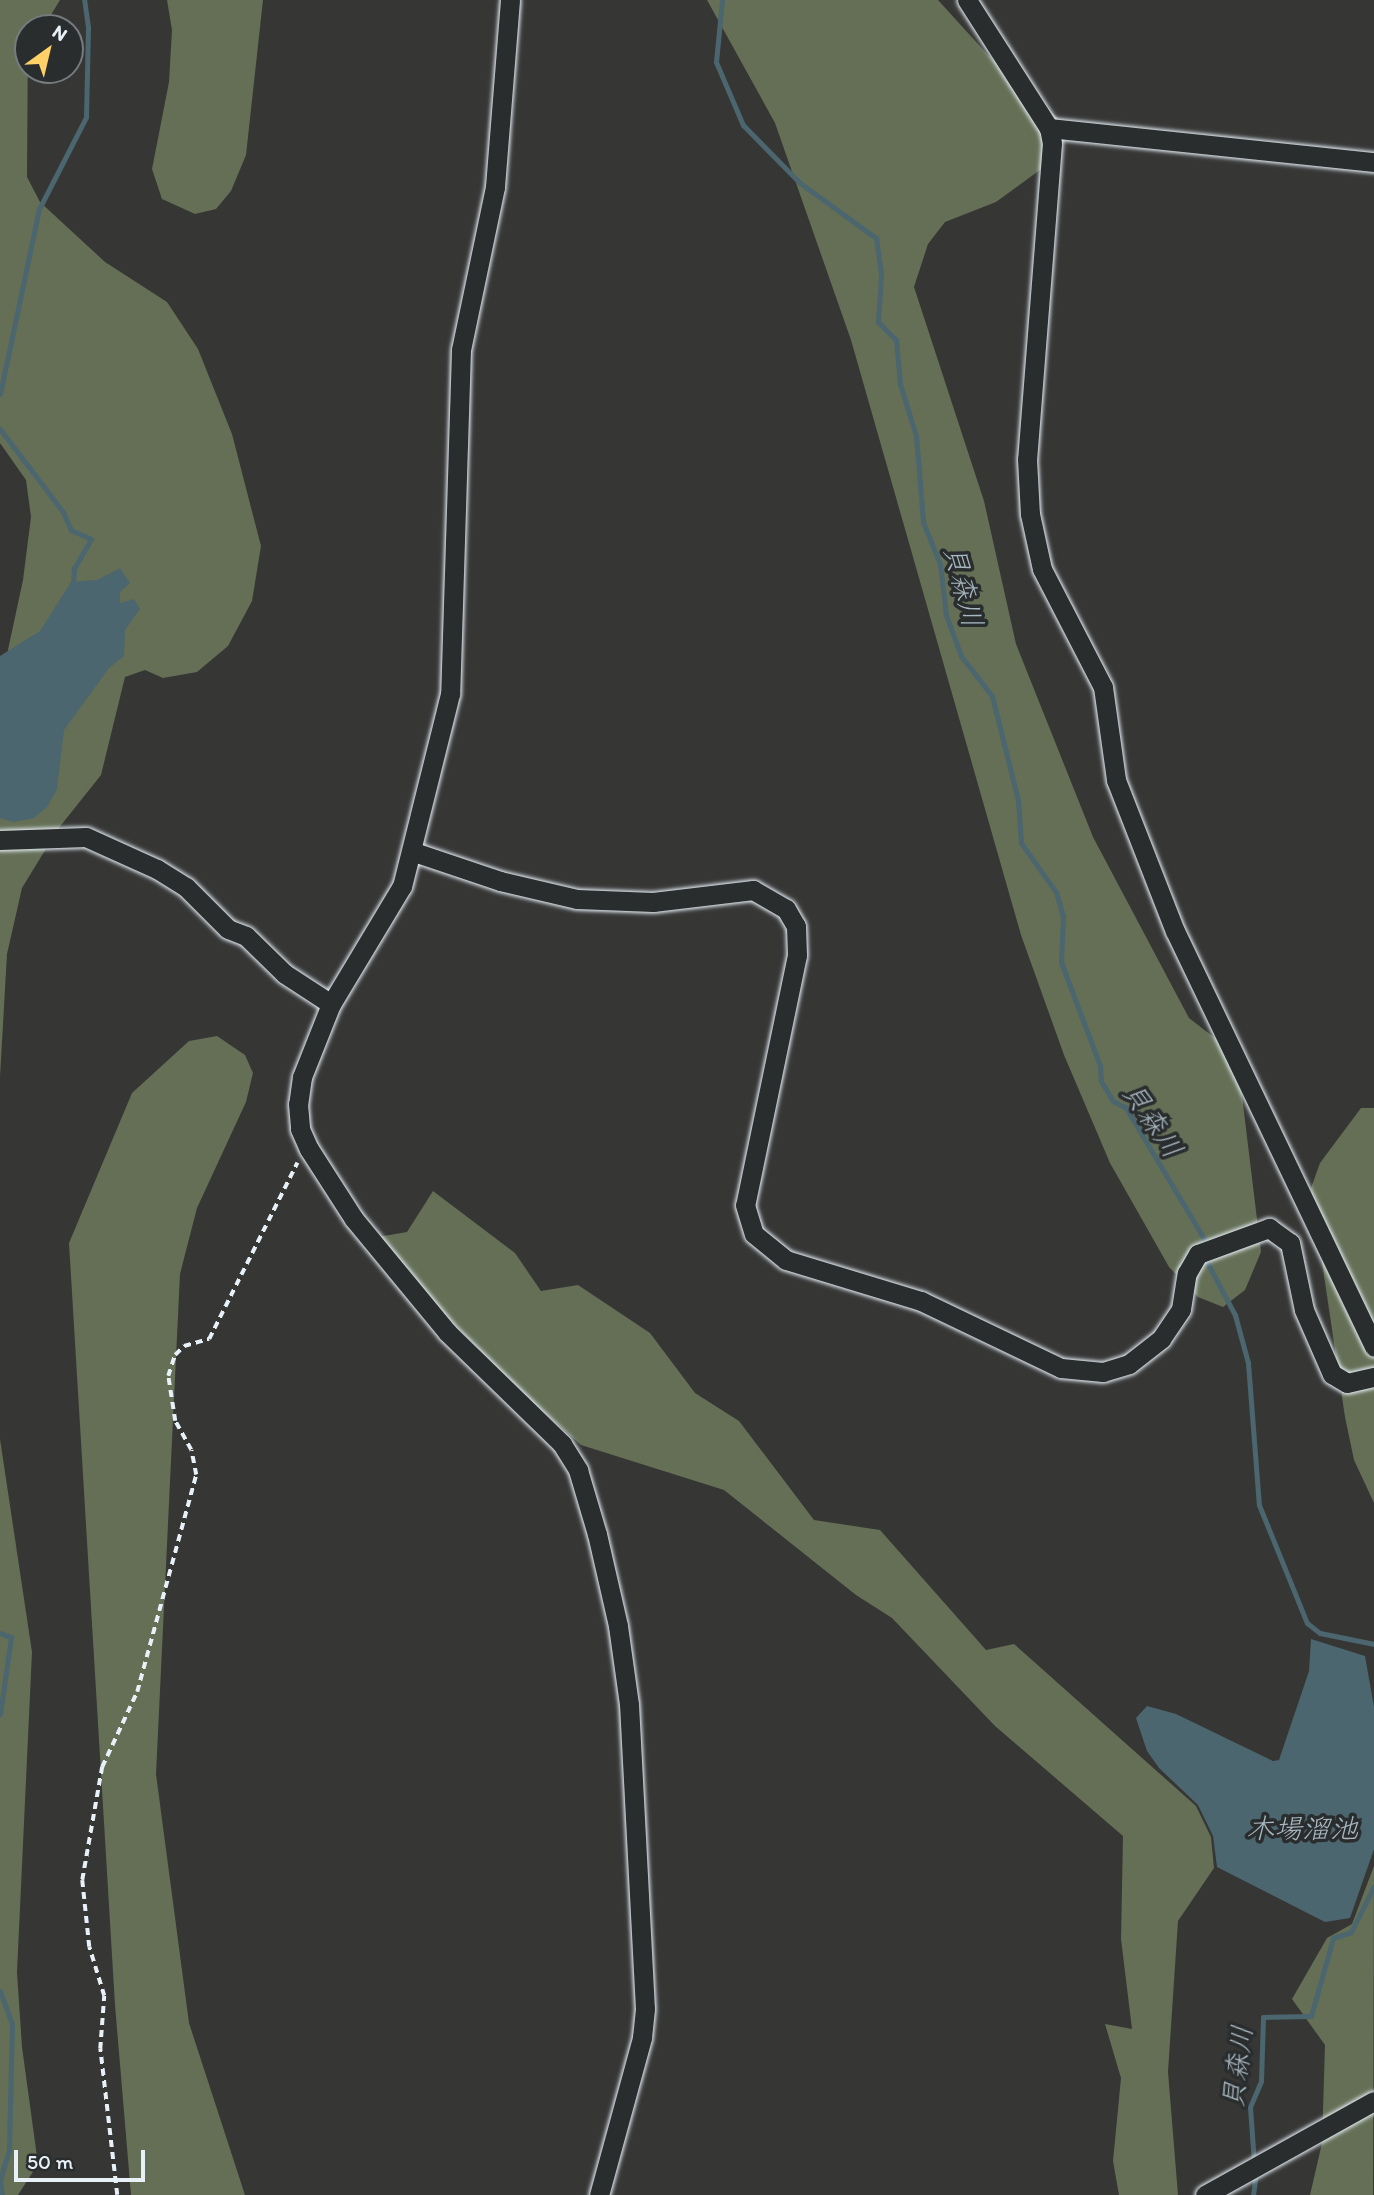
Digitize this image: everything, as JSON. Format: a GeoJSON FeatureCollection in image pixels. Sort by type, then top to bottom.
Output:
{"type":"FeatureCollection","features":[{"type":"Feature","properties":{"kind":"street"},"geometry":{"type":"LineString","coordinates":[[510,0],[495,187],[461,350],[450,694],[414,852],[386,917],[331,1004],[302,1077],[298,1104],[300,1129],[309,1149],[354,1219],[447,1332],[562,1444],[578,1469],[597,1534],[618,1626],[629,1704],[645,2009],[642,2038],[599,2195]]}},
{"type":"Feature","properties":{"kind":"street"},"geometry":{"type":"LineString","coordinates":[[967,0],[1049,128],[1053,158],[1027,459],[1030,514],[1042,569],[1103,687],[1116,779],[1175,931],[1374,1347]]}},
{"type":"Feature","properties":{"kind":"street"},"geometry":{"type":"LineString","coordinates":[[1049,128],[1374,162]]}},
{"type":"Feature","properties":{"kind":"street"},"geometry":{"type":"LineString","coordinates":[[0,840],[86,837],[157,869],[186,887],[228,929],[246,936],[285,974],[331,1004]]}},
{"type":"Feature","properties":{"kind":"street"},"geometry":{"type":"LineString","coordinates":[[414,852],[500,881],[577,899],[653,902],[753,890],[786,909],[796,926],[797,956],[744,1205],[754,1234],[786,1260],[921,1301],[1061,1368],[1104,1373],[1129,1364],[1161,1339],[1181,1309],[1187,1273],[1198,1254],[1269,1228],[1290,1243],[1304,1310],[1332,1374],[1347,1383],[1374,1377]]}},
{"type":"Feature","properties":{"kind":"street"},"geometry":{"type":"LineString","coordinates":[[1205,2195],[1374,2101]]}},
{"type":"Feature","properties":{"kind":"path"},"geometry":{"type":"LineString","coordinates":[[117,2195],[100,2049],[104,1996],[89,1947],[82,1880],[102,1768],[136,1692],[196,1475],[191,1450],[175,1421],[168,1376],[175,1355],[184,1346],[209,1339],[288,1173],[309,1149]]}},
{"type":"Feature","properties":{"kind":"green space"},"geometry":{"type":"Polygon","coordinates":[[[0,0],[60,0],[52,14],[14,14],[14,84],[28,84],[27,177],[40,202],[105,262],[167,302],[198,349],[232,434],[261,546],[252,601],[228,646],[197,672],[163,678],[145,670],[125,677],[101,775],[58,829],[22,888],[7,954],[0,1077],[0,687],[23,580],[31,517],[26,480],[0,443],[0,0]]]}},
{"type":"Feature","properties":{"kind":"green space"},"geometry":{"type":"Polygon","coordinates":[[[167,0],[263,0],[246,155],[231,191],[216,209],[195,214],[162,199],[152,169],[169,82],[172,30],[167,0]]]}},
{"type":"Feature","properties":{"kind":"green space"},"geometry":{"type":"Polygon","coordinates":[[[707,0],[938,0],[988,55],[1062,122],[1044,167],[996,202],[945,222],[928,244],[914,287],[984,501],[1016,644],[1093,837],[1189,1018],[1220,1042],[1239,1071],[1261,1252],[1245,1290],[1223,1307],[1198,1297],[1169,1267],[1110,1163],[1064,1055],[1021,935],[851,340],[775,123],[707,0]]]}},
{"type":"Feature","properties":{"kind":"green space"},"geometry":{"type":"Polygon","coordinates":[[[217,1036],[245,1055],[253,1073],[246,1102],[197,1208],[180,1274],[156,1774],[189,2023],[245,2195],[131,2195],[115,2005],[69,1243],[132,1093],[189,1041],[217,1036]]]}},
{"type":"Feature","properties":{"kind":"green space"},"geometry":{"type":"Polygon","coordinates":[[[1361,1108],[1374,1108],[1374,1503],[1354,1460],[1345,1417],[1311,1188],[1320,1163],[1361,1108]]]}},
{"type":"Feature","properties":{"kind":"green space"},"geometry":{"type":"Polygon","coordinates":[[[433,1191],[515,1253],[541,1291],[578,1285],[650,1333],[695,1393],[739,1421],[814,1520],[880,1530],[986,1650],[1014,1644],[1196,1806],[1211,1837],[1214,1868],[1178,1921],[1168,2072],[1178,2195],[1119,2195],[1113,2161],[1121,2078],[1105,2024],[1132,2029],[1121,1939],[1123,1836],[995,1726],[892,1618],[856,1595],[724,1490],[581,1445],[520,1391],[444,1314],[378,1237],[407,1232],[433,1191]]]}},
{"type":"Feature","properties":{"kind":"green space"},"geometry":{"type":"Polygon","coordinates":[[[0,1439],[32,1652],[17,1972],[22,2047],[38,2164],[18,2195],[0,2195],[0,1439]]]}},
{"type":"Feature","properties":{"kind":"green space"},"geometry":{"type":"Polygon","coordinates":[[[1374,1866],[1373,2195],[1310,2195],[1322,2143],[1325,2045],[1292,1999],[1327,1938],[1352,1924],[1374,1866]]]}},
{"type":"Feature","properties":{"kind":"water"},"geometry":{"type":"Polygon","coordinates":[[[120,568],[130,583],[120,592],[120,603],[134,599],[140,609],[125,630],[124,656],[109,668],[64,730],[57,789],[47,807],[34,818],[13,822],[0,818],[0,656],[40,631],[71,582],[97,580],[120,568]]]}},
{"type":"Feature","properties":{"kind":"water","name":"木場溜池"},"geometry":{"type":"Polygon","coordinates":[[[1311,1639],[1365,1656],[1374,1707],[1374,1849],[1350,1918],[1325,1922],[1217,1867],[1213,1836],[1198,1805],[1159,1768],[1147,1751],[1136,1718],[1147,1706],[1176,1714],[1273,1761],[1279,1760],[1309,1671],[1311,1639]]]}},
{"type":"Feature","properties":{"kind":"waterway"},"geometry":{"type":"LineString","coordinates":[[0,394],[39,209],[86,117],[88,27],[84,0]]}},
{"type":"Feature","properties":{"kind":"waterway","name":"貝森川"},"geometry":{"type":"LineString","coordinates":[[722,0],[716,62],[743,125],[800,183],[876,238],[881,275],[878,322],[896,340],[900,384],[916,436],[923,522],[940,564],[946,615],[961,656],[992,696],[1018,800],[1021,843],[1056,892],[1063,916],[1061,962],[1100,1066],[1101,1081],[1113,1101],[1126,1108],[1204,1239]]}},
{"type":"Feature","properties":{"kind":"waterway"},"geometry":{"type":"LineString","coordinates":[[0,429],[63,512],[71,530],[91,539],[74,568],[73,587]]}},
{"type":"Feature","properties":{"kind":"waterway","name":"貝森川"},"geometry":{"type":"LineString","coordinates":[[1208,1264],[1235,1315],[1248,1363],[1259,1505],[1307,1623],[1320,1633],[1374,1644]]}},
{"type":"Feature","properties":{"kind":"waterway"},"geometry":{"type":"LineString","coordinates":[[0,1633],[11,1637],[0,1714]]}},
{"type":"Feature","properties":{"kind":"waterway","name":"貝森川"},"geometry":{"type":"LineString","coordinates":[[1254,2163],[1250,2107],[1261,2081],[1263,2017],[1311,2016],[1333,1938],[1351,1932],[1374,1886]]}},
{"type":"Feature","properties":{"kind":"waterway"},"geometry":{"type":"LineString","coordinates":[[0,1991],[12,2024],[9,2150],[0,2179],[2,2195]]}},
{"type":"Feature","properties":{"kind":"waterway","name":"貝森川"},"geometry":{"type":"LineString","coordinates":[[1253,2195],[1256,2173]]}}]}
